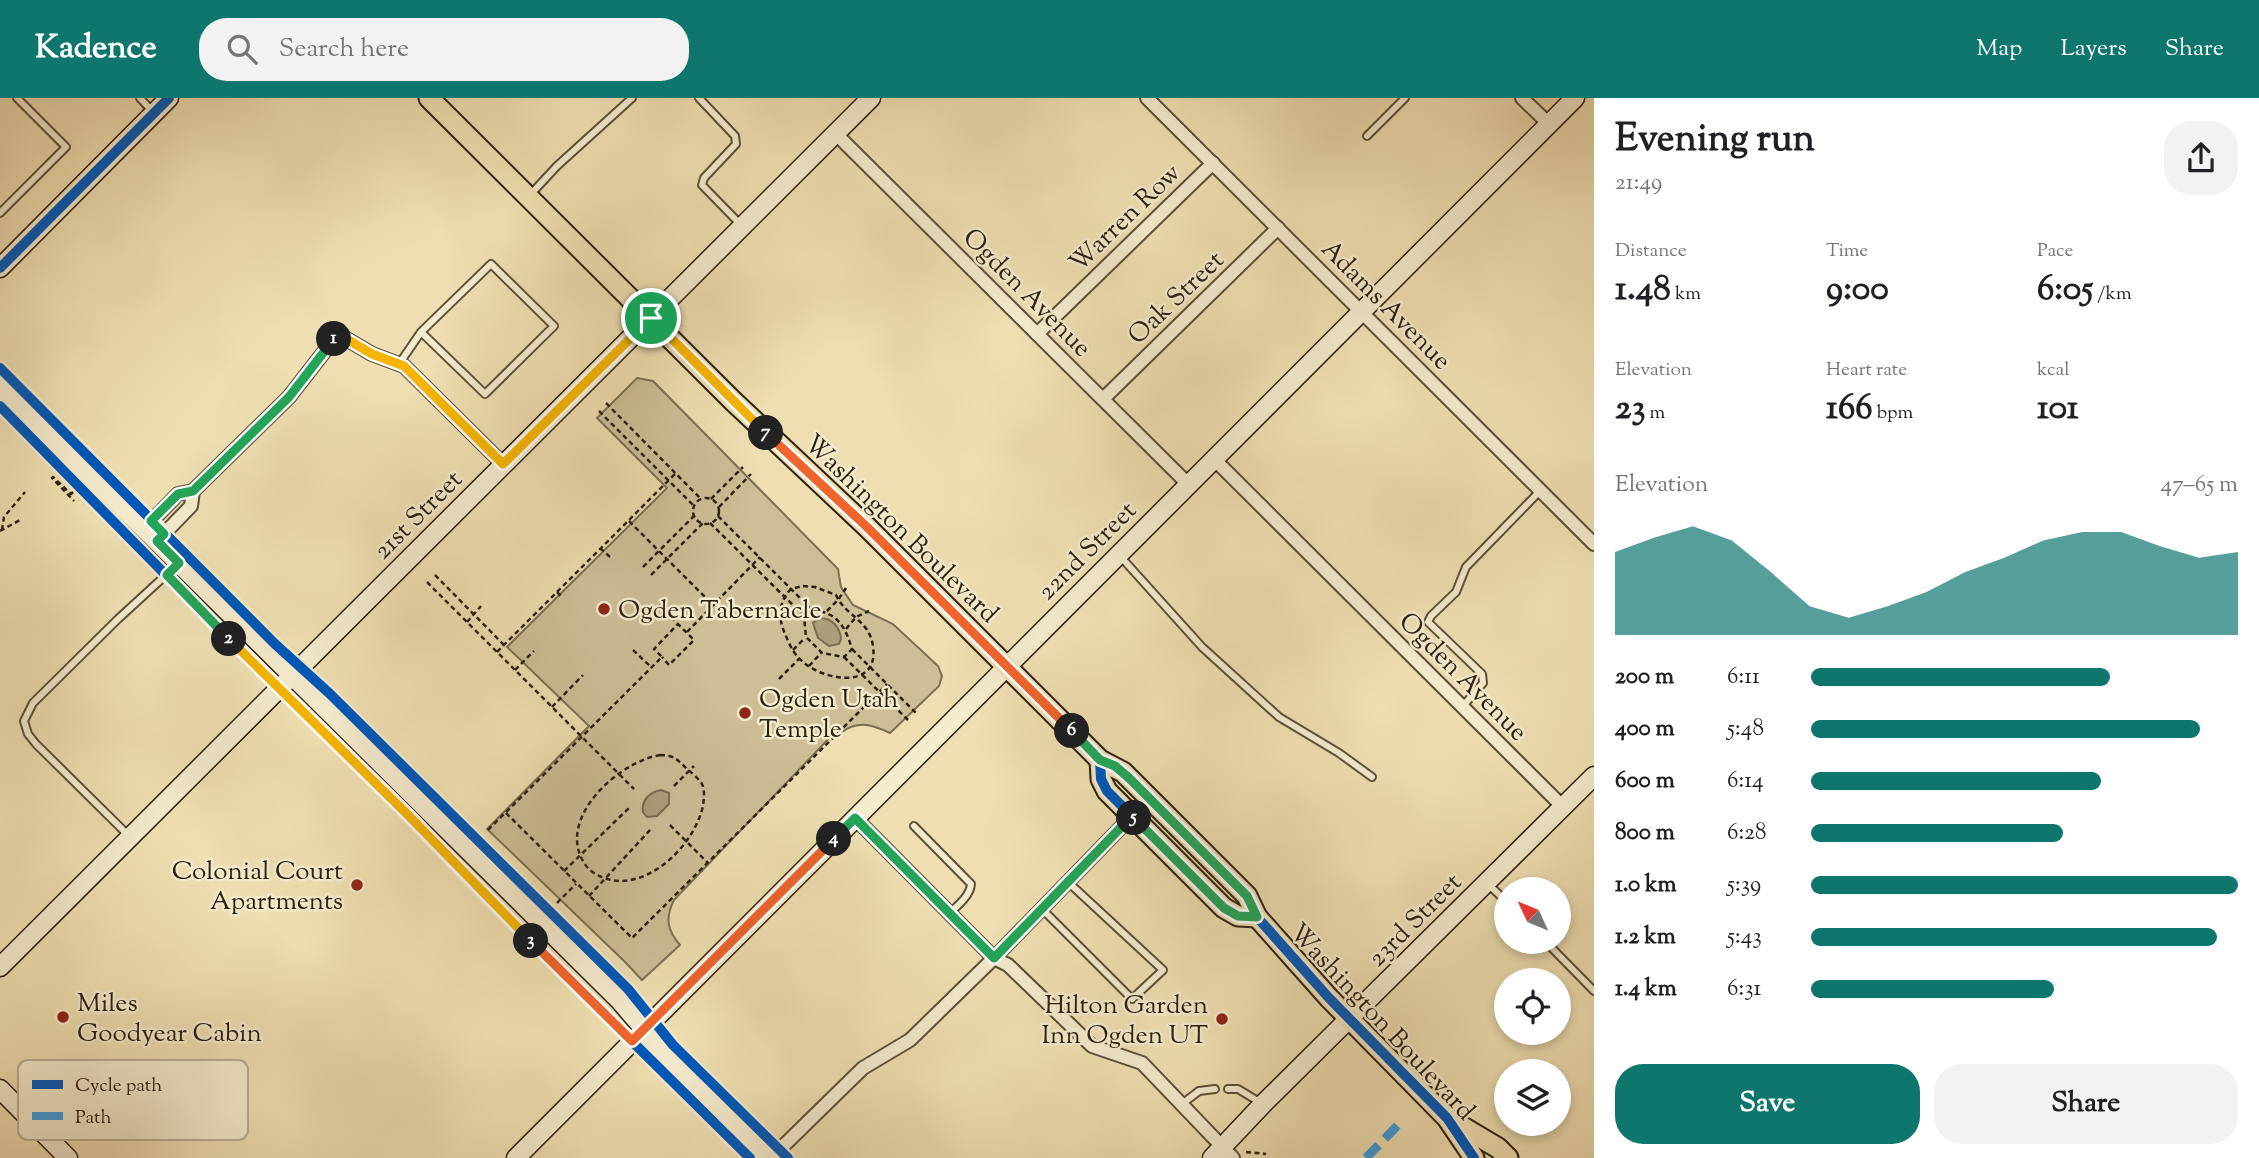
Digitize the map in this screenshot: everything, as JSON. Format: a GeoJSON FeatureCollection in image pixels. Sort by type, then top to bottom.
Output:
{"type":"FeatureCollection","features":[{"type":"Feature","properties":{"kind":"main road","name":"Washington Boulevard"},"geometry":{"type":"LineString","coordinates":[[429,98],[775,442],[867,527],[1100,760],[1115,766],[1129,778],[1247,896],[1257,917],[1329,998],[1447,1118],[1474,1158]]}},
{"type":"Feature","properties":{"kind":"main road","name":"Washington Boulevard"},"geometry":{"type":"LineString","coordinates":[[1100,760],[1104,785],[1132,816],[1224,908],[1238,916],[1257,917]]}},
{"type":"Feature","properties":{"kind":"main road","name":"Washington Boulevard"},"geometry":{"type":"LineString","coordinates":[[1447,1118],[1498,1148],[1508,1158]]}},
{"type":"Feature","properties":{"kind":"street"},"geometry":{"type":"LineString","coordinates":[[0,268],[169,98]]}},
{"type":"Feature","properties":{"kind":"street","name":"Adams Avenue"},"geometry":{"type":"LineString","coordinates":[[1147,98],[1594,543]]}},
{"type":"Feature","properties":{"kind":"street"},"geometry":{"type":"LineString","coordinates":[[1522,98],[1549,124]]}},
{"type":"Feature","properties":{"kind":"street","name":"22nd Street"},"geometry":{"type":"LineString","coordinates":[[516,1158],[1575,98]]}},
{"type":"Feature","properties":{"kind":"street","name":"21st Street"},"geometry":{"type":"LineString","coordinates":[[0,967],[743,226],[835,133],[861,101]]}},
{"type":"Feature","properties":{"kind":"street","name":"Ogden Avenue"},"geometry":{"type":"LineString","coordinates":[[835,133],[1188,484]]}},
{"type":"Feature","properties":{"kind":"street","name":"Warren Row"},"geometry":{"type":"LineString","coordinates":[[1037,334],[1213,163]]}},
{"type":"Feature","properties":{"kind":"street","name":"Oak Street"},"geometry":{"type":"LineString","coordinates":[[1103,399],[1278,228]]}},
{"type":"Feature","properties":{"kind":"street"},"geometry":{"type":"LineString","coordinates":[[150,535],[178,494],[193,491],[289,397],[338,334],[372,354],[404,366],[503,464]]}},
{"type":"Feature","properties":{"kind":"street"},"geometry":{"type":"LineString","coordinates":[[0,386],[624,1006],[661,1049],[770,1158],[855,1074],[910,1041],[1132,816]]}},
{"type":"Feature","properties":{"kind":"street","name":"Ogden Avenue"},"geometry":{"type":"LineString","coordinates":[[1214,458],[1563,807]]}},
{"type":"Feature","properties":{"kind":"street","name":"23rd Street"},"geometry":{"type":"LineString","coordinates":[[1222,1154],[1263,1104],[1594,776]]}},
{"type":"Feature","properties":{"kind":"street"},"geometry":{"type":"LineString","coordinates":[[855,818],[994,958],[1007,965],[1091,1046],[1142,1063],[1182,1104],[1222,1154]]}},
{"type":"Feature","properties":{"kind":"street"},"geometry":{"type":"LineString","coordinates":[[0,1089],[18,1107]]}},
{"type":"Feature","properties":{"kind":"street"},"geometry":{"type":"LineString","coordinates":[[50,1140],[68,1158]]}},
{"type":"Feature","properties":{"kind":"lane"},"geometry":{"type":"LineString","coordinates":[[0,213],[66,147],[18,98]]}},
{"type":"Feature","properties":{"kind":"lane"},"geometry":{"type":"LineString","coordinates":[[140,98],[154,113]]}},
{"type":"Feature","properties":{"kind":"lane"},"geometry":{"type":"LineString","coordinates":[[528,197],[557,166],[632,98]]}},
{"type":"Feature","properties":{"kind":"lane"},"geometry":{"type":"LineString","coordinates":[[699,98],[735,136],[736,144],[704,178],[702,185],[743,226]]}},
{"type":"Feature","properties":{"kind":"lane"},"geometry":{"type":"LineString","coordinates":[[1367,136],[1405,98]]}},
{"type":"Feature","properties":{"kind":"lane"},"geometry":{"type":"LineString","coordinates":[[399,364],[421,332],[491,264],[554,326],[485,394],[421,332]]}},
{"type":"Feature","properties":{"kind":"lane"},"geometry":{"type":"LineString","coordinates":[[1462,706],[1483,683],[1482,674],[1428,622],[1455,592],[1466,567],[1540,490]]}},
{"type":"Feature","properties":{"kind":"lane"},"geometry":{"type":"LineString","coordinates":[[1119,554],[1202,647],[1279,717],[1339,753],[1372,777]]}},
{"type":"Feature","properties":{"kind":"lane"},"geometry":{"type":"LineString","coordinates":[[130,837],[36,744],[28,734],[24,721],[33,704],[179,563]]}},
{"type":"Feature","properties":{"kind":"lane"},"geometry":{"type":"LineString","coordinates":[[914,826],[969,879],[971,890],[950,914]]}},
{"type":"Feature","properties":{"kind":"lane"},"geometry":{"type":"LineString","coordinates":[[1042,909],[1132,999],[1163,970],[1069,882]]}},
{"type":"Feature","properties":{"kind":"lane"},"geometry":{"type":"LineString","coordinates":[[1487,883],[1494,890]]}},
{"type":"Feature","properties":{"kind":"lane"},"geometry":{"type":"LineString","coordinates":[[1558,954],[1594,991]]}},
{"type":"Feature","properties":{"kind":"lane"},"geometry":{"type":"LineString","coordinates":[[1182,1104],[1199,1091],[1215,1089]]}},
{"type":"Feature","properties":{"kind":"lane"},"geometry":{"type":"LineString","coordinates":[[1228,1089],[1238,1089],[1263,1104]]}},
{"type":"Feature","properties":{"kind":"path"},"geometry":{"type":"LineString","coordinates":[[606,404],[701,499],[711,499],[743,467]]}},
{"type":"Feature","properties":{"kind":"path"},"geometry":{"type":"LineString","coordinates":[[599,411],[694,506],[694,516],[643,567]]}},
{"type":"Feature","properties":{"kind":"path"},"geometry":{"type":"LineString","coordinates":[[652,464],[660,457]]}},
{"type":"Feature","properties":{"kind":"path"},"geometry":{"type":"LineString","coordinates":[[497,652],[676,474]]}},
{"type":"Feature","properties":{"kind":"path"},"geometry":{"type":"LineString","coordinates":[[694,516],[703,523],[715,520],[719,507],[751,474]]}},
{"type":"Feature","properties":{"kind":"path"},"geometry":{"type":"LineString","coordinates":[[70,477],[88,495]]}},
{"type":"Feature","properties":{"kind":"path"},"geometry":{"type":"LineString","coordinates":[[51,478],[72,493],[76,499],[74,502],[51,478]]}},
{"type":"Feature","properties":{"kind":"path"},"geometry":{"type":"LineString","coordinates":[[682,494],[689,487]]}},
{"type":"Feature","properties":{"kind":"path"},"geometry":{"type":"LineString","coordinates":[[19,520],[1,530],[4,517],[25,492]]}},
{"type":"Feature","properties":{"kind":"path"},"geometry":{"type":"LineString","coordinates":[[694,506],[701,499]]}},
{"type":"Feature","properties":{"kind":"path"},"geometry":{"type":"LineString","coordinates":[[711,499],[719,507]]}},
{"type":"Feature","properties":{"kind":"path"},"geometry":{"type":"LineString","coordinates":[[718,516],[812,610]]}},
{"type":"Feature","properties":{"kind":"path"},"geometry":{"type":"LineString","coordinates":[[628,520],[713,605]]}},
{"type":"Feature","properties":{"kind":"path"},"geometry":{"type":"LineString","coordinates":[[651,575],[703,523]]}},
{"type":"Feature","properties":{"kind":"path"},"geometry":{"type":"LineString","coordinates":[[710,523],[804,616],[806,637],[822,653],[844,657],[908,720]]}},
{"type":"Feature","properties":{"kind":"path"},"geometry":{"type":"LineString","coordinates":[[722,535],[730,527]]}},
{"type":"Feature","properties":{"kind":"path"},"geometry":{"type":"LineString","coordinates":[[600,548],[610,557]]}},
{"type":"Feature","properties":{"kind":"path"},"geometry":{"type":"LineString","coordinates":[[687,632],[760,557]]}},
{"type":"Feature","properties":{"kind":"path"},"geometry":{"type":"LineString","coordinates":[[435,575],[504,645]]}},
{"type":"Feature","properties":{"kind":"path"},"geometry":{"type":"LineString","coordinates":[[427,582],[634,789]]}},
{"type":"Feature","properties":{"kind":"path"},"geometry":{"type":"LineString","coordinates":[[815,587],[836,595],[851,615],[867,628],[873,645],[870,667],[854,678],[837,678],[799,659],[782,623],[780,612],[784,596],[791,589],[815,587]]}},
{"type":"Feature","properties":{"kind":"path"},"geometry":{"type":"LineString","coordinates":[[827,611],[846,588]]}},
{"type":"Feature","properties":{"kind":"path"},"geometry":{"type":"LineString","coordinates":[[557,592],[564,598]]}},
{"type":"Feature","properties":{"kind":"path"},"geometry":{"type":"LineString","coordinates":[[659,605],[687,632],[694,640],[669,665],[654,649],[678,624]]}},
{"type":"Feature","properties":{"kind":"path"},"geometry":{"type":"LineString","coordinates":[[467,622],[481,606]]}},
{"type":"Feature","properties":{"kind":"path"},"geometry":{"type":"LineString","coordinates":[[804,616],[812,610],[827,611],[846,629],[852,649],[916,713]]}},
{"type":"Feature","properties":{"kind":"path"},"geometry":{"type":"LineString","coordinates":[[846,629],[856,617],[869,611]]}},
{"type":"Feature","properties":{"kind":"path"},"geometry":{"type":"LineString","coordinates":[[793,650],[806,637]]}},
{"type":"Feature","properties":{"kind":"path"},"geometry":{"type":"LineString","coordinates":[[844,657],[852,649]]}},
{"type":"Feature","properties":{"kind":"path"},"geometry":{"type":"LineString","coordinates":[[633,650],[651,667]]}},
{"type":"Feature","properties":{"kind":"path"},"geometry":{"type":"LineString","coordinates":[[515,670],[534,651]]}},
{"type":"Feature","properties":{"kind":"path"},"geometry":{"type":"LineString","coordinates":[[809,666],[822,653]]}},
{"type":"Feature","properties":{"kind":"path"},"geometry":{"type":"LineString","coordinates":[[488,830],[662,657]]}},
{"type":"Feature","properties":{"kind":"path"},"geometry":{"type":"LineString","coordinates":[[779,679],[799,659]]}},
{"type":"Feature","properties":{"kind":"path"},"geometry":{"type":"LineString","coordinates":[[552,707],[583,676]]}},
{"type":"Feature","properties":{"kind":"path"},"geometry":{"type":"LineString","coordinates":[[506,813],[632,938],[887,684]]}},
{"type":"Feature","properties":{"kind":"path"},"geometry":{"type":"LineString","coordinates":[[671,755],[702,783],[704,799],[697,822],[686,841],[670,859],[653,871],[629,880],[605,878],[590,870],[581,856],[579,837],[584,813],[604,785],[618,773],[647,757],[671,755]]}},
{"type":"Feature","properties":{"kind":"path"},"geometry":{"type":"LineString","coordinates":[[674,786],[694,766]]}},
{"type":"Feature","properties":{"kind":"path"},"geometry":{"type":"LineString","coordinates":[[564,871],[630,807]]}},
{"type":"Feature","properties":{"kind":"path"},"geometry":{"type":"LineString","coordinates":[[670,825],[708,863]]}},
{"type":"Feature","properties":{"kind":"path"},"geometry":{"type":"LineString","coordinates":[[589,895],[651,829]]}},
{"type":"Feature","properties":{"kind":"path"},"geometry":{"type":"LineString","coordinates":[[557,903],[576,884]]}},
{"type":"Feature","properties":{"kind":"path"},"geometry":{"type":"LineString","coordinates":[[1246,1152],[1266,1154]]}},
{"type":"Feature","properties":{"kind":"shaded area"},"geometry":{"type":"Polygon","coordinates":[[[637,378],[653,381],[838,569],[841,587],[853,605],[893,624],[938,666],[942,676],[939,686],[890,733],[866,725],[854,726],[842,732],[837,730],[674,900],[669,913],[669,924],[680,945],[642,980],[487,829],[589,726],[507,647],[667,488],[597,418],[637,378]]]}},
{"type":"Feature","properties":{"kind":"shaded area"},"geometry":{"type":"Polygon","coordinates":[[[820,618],[832,621],[837,627],[841,639],[839,644],[829,646],[818,638],[813,623],[820,618]]]}},
{"type":"Feature","properties":{"kind":"shaded area"},"geometry":{"type":"Polygon","coordinates":[[[661,790],[669,793],[669,804],[657,816],[647,817],[643,812],[645,800],[661,790]]]}},
{"type":"Feature","properties":{"kind":"marked path"},"geometry":{"type":"LineString","coordinates":[[1366,1158],[1399,1124]]}},
{"type":"Feature","properties":{"kind":"cycle path"},"geometry":{"type":"LineString","coordinates":[[0,268],[169,98]]}},
{"type":"Feature","properties":{"kind":"cycle path"},"geometry":{"type":"LineString","coordinates":[[0,368],[275,644],[329,693],[628,989],[673,1045],[788,1158]]}},
{"type":"Feature","properties":{"kind":"cycle path"},"geometry":{"type":"LineString","coordinates":[[0,406],[214,624],[408,815],[487,898],[750,1158]]}},
{"type":"Feature","properties":{"kind":"cycle path"},"geometry":{"type":"LineString","coordinates":[[1007,666],[1100,760],[1123,772],[1247,896],[1257,917],[1329,998],[1447,1118],[1474,1158]]}},
{"type":"Feature","properties":{"kind":"cycle path"},"geometry":{"type":"LineString","coordinates":[[1100,760],[1101,779],[1107,791],[1224,908],[1238,916],[1257,917]]}},
{"type":"Feature","properties":{"kind":"place","name":"Ogden Tabernacle"},"geometry":{"type":"Point","coordinates":[604,609]}},
{"type":"Feature","properties":{"kind":"place","name":"Ogden Utah Temple"},"geometry":{"type":"Point","coordinates":[745,713]}},
{"type":"Feature","properties":{"kind":"place","name":"Colonial Court Apartments"},"geometry":{"type":"Point","coordinates":[357,885]}},
{"type":"Feature","properties":{"kind":"place","name":"Miles Goodyear Cabin"},"geometry":{"type":"Point","coordinates":[63,1017]}},
{"type":"Feature","properties":{"kind":"place","name":"Hilton Garden Inn Ogden UT"},"geometry":{"type":"Point","coordinates":[1222,1019]}},
{"type":"Feature","properties":{"kind":"route"},"geometry":{"type":"LineString","coordinates":[[651,318],[775,442],[867,527],[1100,760],[1123,772],[1247,896],[1257,917],[1238,916],[1224,908],[1132,816],[994,958],[855,818],[632,1041],[167,575],[179,563],[157,541],[164,534],[151,521],[178,494],[193,491],[289,397],[338,334],[372,354],[404,366],[503,464],[651,318]]}}]}
